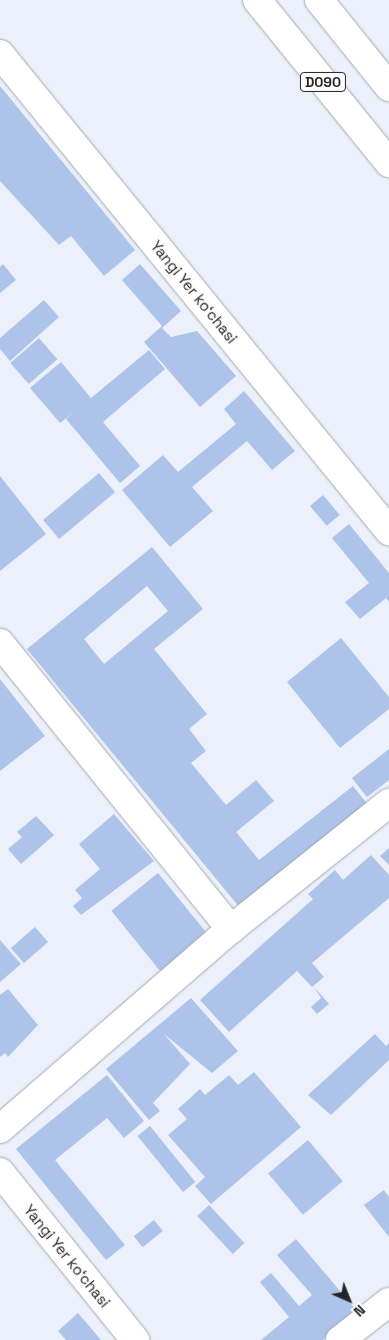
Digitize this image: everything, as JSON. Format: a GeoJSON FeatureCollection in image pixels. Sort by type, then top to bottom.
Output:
{"type":"FeatureCollection","features":[{"type":"Feature","properties":{"kind":"street","name":"D090"},"geometry":{"type":"LineString","coordinates":[[257,0],[389,163]]}},
{"type":"Feature","properties":{"kind":"street"},"geometry":{"type":"LineString","coordinates":[[319,0],[389,87]]}},
{"type":"Feature","properties":{"kind":"street","name":"Yangi Yer koʻchasi"},"geometry":{"type":"LineString","coordinates":[[0,54],[389,531]]}},
{"type":"Feature","properties":{"kind":"street"},"geometry":{"type":"LineString","coordinates":[[0,643],[231,929]]}},
{"type":"Feature","properties":{"kind":"street"},"geometry":{"type":"LineString","coordinates":[[0,1129],[231,929],[389,803]]}},
{"type":"Feature","properties":{"kind":"street","name":"Yangi Yer koʻchasi"},"geometry":{"type":"LineString","coordinates":[[0,1172],[135,1340]]}},
{"type":"Feature","properties":{"kind":"street"},"geometry":{"type":"LineString","coordinates":[[340,1340],[389,1302]]}},
{"type":"Feature","properties":{"kind":"building"},"geometry":{"type":"Polygon","coordinates":[[[0,86],[135,250],[104,276],[71,236],[59,245],[0,181],[0,86]]]}},
{"type":"Feature","properties":{"kind":"building"},"geometry":{"type":"Polygon","coordinates":[[[3,264],[16,280],[0,293],[0,267],[3,264]]]}},
{"type":"Feature","properties":{"kind":"building"},"geometry":{"type":"Polygon","coordinates":[[[140,264],[181,311],[162,328],[171,337],[197,331],[236,376],[200,407],[144,342],[162,326],[122,280],[140,264]]]}},
{"type":"Feature","properties":{"kind":"building"},"geometry":{"type":"Polygon","coordinates":[[[44,300],[59,317],[10,361],[0,349],[0,338],[44,300]]]}},
{"type":"Feature","properties":{"kind":"building"},"geometry":{"type":"Polygon","coordinates":[[[39,338],[57,359],[29,384],[10,363],[39,338]]]}},
{"type":"Feature","properties":{"kind":"building"},"geometry":{"type":"Polygon","coordinates":[[[149,350],[165,369],[103,422],[140,466],[120,483],[66,419],[74,412],[60,423],[30,388],[61,362],[91,398],[149,350]]]}},
{"type":"Feature","properties":{"kind":"building"},"geometry":{"type":"Polygon","coordinates":[[[244,391],[295,451],[272,470],[247,441],[192,487],[213,511],[170,547],[122,490],[163,455],[178,472],[236,424],[224,409],[244,391]]]}},
{"type":"Feature","properties":{"kind":"building"},"geometry":{"type":"Polygon","coordinates":[[[99,473],[115,492],[59,539],[43,520],[99,473]]]}},
{"type":"Feature","properties":{"kind":"building"},"geometry":{"type":"Polygon","coordinates":[[[0,476],[46,534],[0,571],[0,476]]]}},
{"type":"Feature","properties":{"kind":"building"},"geometry":{"type":"Polygon","coordinates":[[[323,495],[340,515],[327,526],[310,506],[323,495]]]}},
{"type":"Feature","properties":{"kind":"building"},"geometry":{"type":"Polygon","coordinates":[[[349,524],[389,573],[389,602],[386,598],[360,619],[345,602],[369,583],[332,538],[349,524]]]}},
{"type":"Feature","properties":{"kind":"building"},"geometry":{"type":"Polygon","coordinates":[[[152,547],[203,609],[154,649],[207,714],[189,729],[206,751],[191,763],[226,805],[256,780],[274,801],[236,832],[259,860],[353,786],[370,807],[240,908],[27,649],[152,547]],[[147,586],[84,639],[104,664],[168,611],[147,586]]]}},
{"type":"Feature","properties":{"kind":"building"},"geometry":{"type":"Polygon","coordinates":[[[341,638],[389,697],[389,709],[340,748],[287,682],[341,638]]]}},
{"type":"Feature","properties":{"kind":"building"},"geometry":{"type":"Polygon","coordinates":[[[0,679],[45,736],[0,771],[0,679]]]}},
{"type":"Feature","properties":{"kind":"building"},"geometry":{"type":"Polygon","coordinates":[[[389,749],[389,780],[367,797],[352,778],[389,749]]]}},
{"type":"Feature","properties":{"kind":"building"},"geometry":{"type":"Polygon","coordinates":[[[114,814],[154,861],[81,915],[73,906],[82,898],[75,890],[100,869],[79,844],[114,814]]]}},
{"type":"Feature","properties":{"kind":"building"},"geometry":{"type":"Polygon","coordinates":[[[36,816],[54,835],[21,864],[8,849],[22,837],[17,832],[36,816]]]}},
{"type":"Feature","properties":{"kind":"building"},"geometry":{"type":"Polygon","coordinates":[[[389,848],[389,865],[380,856],[389,848]]]}},
{"type":"Feature","properties":{"kind":"building"},"geometry":{"type":"Polygon","coordinates":[[[371,855],[389,875],[389,898],[312,963],[324,977],[312,987],[297,971],[229,1032],[200,1000],[313,899],[308,894],[335,870],[343,880],[371,855]]]}},
{"type":"Feature","properties":{"kind":"building"},"geometry":{"type":"Polygon","coordinates":[[[158,873],[207,934],[160,971],[111,911],[158,873]]]}},
{"type":"Feature","properties":{"kind":"building"},"geometry":{"type":"Polygon","coordinates":[[[35,927],[48,942],[24,963],[11,948],[35,927]]]}},
{"type":"Feature","properties":{"kind":"building"},"geometry":{"type":"Polygon","coordinates":[[[0,940],[21,964],[0,982],[0,940]]]}},
{"type":"Feature","properties":{"kind":"building"},"geometry":{"type":"Polygon","coordinates":[[[314,987],[329,1004],[317,1014],[311,1007],[321,998],[314,987]]]}},
{"type":"Feature","properties":{"kind":"building"},"geometry":{"type":"Polygon","coordinates":[[[8,989],[38,1025],[8,1057],[5,1053],[0,1057],[0,995],[8,989]]]}},
{"type":"Feature","properties":{"kind":"building"},"geometry":{"type":"Polygon","coordinates":[[[191,998],[238,1051],[212,1073],[164,1034],[190,1064],[153,1103],[160,1111],[149,1120],[106,1069],[191,998]]]}},
{"type":"Feature","properties":{"kind":"building"},"geometry":{"type":"Polygon","coordinates":[[[375,1034],[386,1046],[389,1043],[389,1060],[331,1115],[308,1095],[375,1034]]]}},
{"type":"Feature","properties":{"kind":"building"},"geometry":{"type":"Polygon","coordinates":[[[254,1072],[301,1127],[211,1204],[195,1186],[205,1177],[168,1135],[187,1119],[178,1109],[200,1089],[205,1095],[229,1075],[238,1085],[254,1072]]]}},
{"type":"Feature","properties":{"kind":"building"},"geometry":{"type":"Polygon","coordinates":[[[107,1075],[144,1121],[124,1138],[107,1118],[55,1160],[125,1245],[106,1260],[16,1149],[107,1075]]]}},
{"type":"Feature","properties":{"kind":"building"},"geometry":{"type":"Polygon","coordinates":[[[150,1126],[195,1182],[183,1192],[138,1136],[150,1126]]]}},
{"type":"Feature","properties":{"kind":"building"},"geometry":{"type":"Polygon","coordinates":[[[308,1140],[343,1181],[303,1215],[268,1173],[308,1140]]]}},
{"type":"Feature","properties":{"kind":"building"},"geometry":{"type":"Polygon","coordinates":[[[384,1190],[389,1197],[389,1237],[364,1205],[384,1190]]]}},
{"type":"Feature","properties":{"kind":"building"},"geometry":{"type":"Polygon","coordinates":[[[209,1205],[244,1243],[233,1254],[197,1216],[209,1205]]]}},
{"type":"Feature","properties":{"kind":"building"},"geometry":{"type":"Polygon","coordinates":[[[154,1220],[163,1231],[143,1247],[134,1236],[154,1220]]]}},
{"type":"Feature","properties":{"kind":"building"},"geometry":{"type":"Polygon","coordinates":[[[296,1239],[357,1311],[323,1340],[261,1340],[289,1317],[260,1282],[271,1273],[299,1306],[312,1295],[277,1255],[296,1239]]]}},
{"type":"Feature","properties":{"kind":"building"},"geometry":{"type":"Polygon","coordinates":[[[78,1313],[101,1340],[66,1340],[58,1331],[78,1313]]]}}]}
